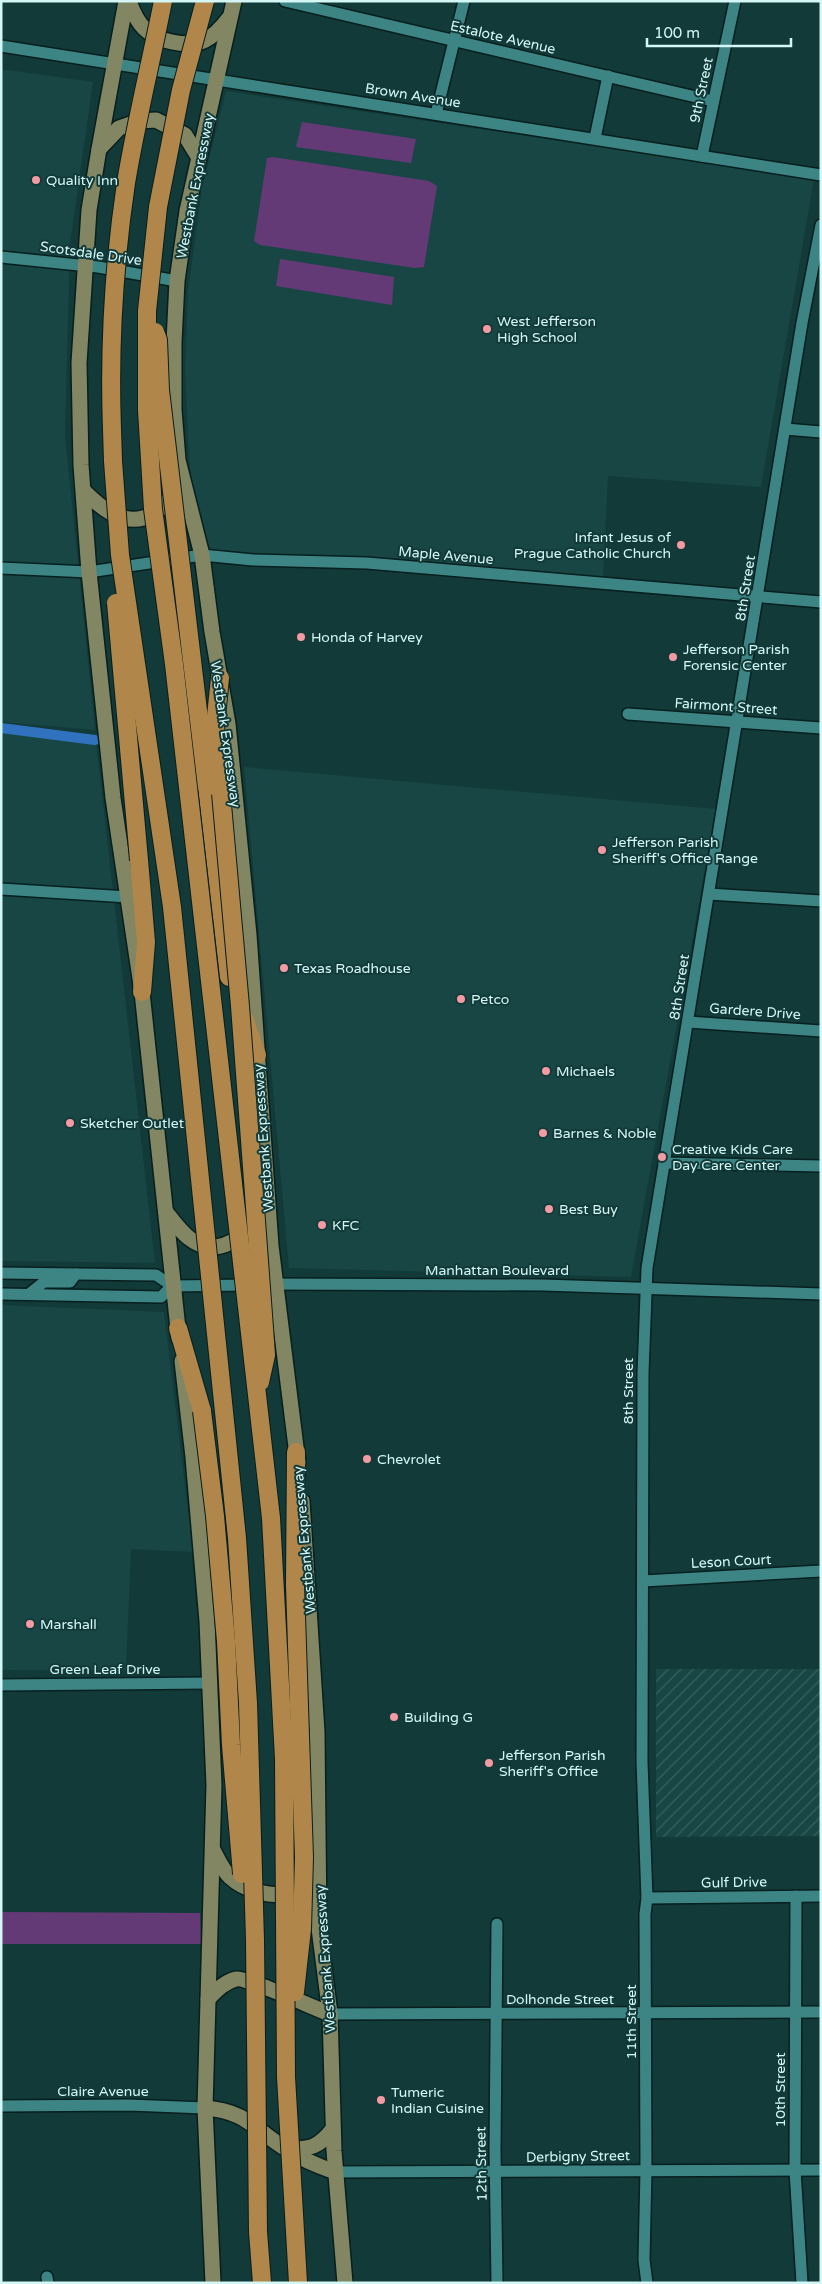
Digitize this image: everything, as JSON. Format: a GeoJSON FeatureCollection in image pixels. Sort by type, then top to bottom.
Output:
{"type":"FeatureCollection","features":[{"type":"Feature","properties":{"kind":"highway"},"geometry":{"type":"LineString","coordinates":[[142,992],[146,942],[135,897],[109,517],[112,461],[111,390],[117,253],[127,181],[163,1]]}},
{"type":"Feature","properties":{"kind":"highway"},"geometry":{"type":"LineString","coordinates":[[205,1],[181,90],[165,161],[151,259],[147,311],[147,410],[153,509],[174,664],[271,1518],[284,1750],[286,2077],[298,2283]]}},
{"type":"Feature","properties":{"kind":"highway"},"geometry":{"type":"LineString","coordinates":[[147,311],[158,340],[160,390],[229,976],[257,1055]]}},
{"type":"Feature","properties":{"kind":"highway"},"geometry":{"type":"LineString","coordinates":[[112,461],[120,555],[172,907],[237,1538],[248,1703],[255,1940],[257,2283]]}},
{"type":"Feature","properties":{"kind":"highway"},"geometry":{"type":"LineString","coordinates":[[220,678],[215,726],[240,1006],[266,1355],[257,1397]]}},
{"type":"Feature","properties":{"kind":"highway"},"geometry":{"type":"LineString","coordinates":[[178,1328],[202,1411],[215,1516],[226,1641],[231,1745],[246,1916],[255,1940]]}},
{"type":"Feature","properties":{"kind":"highway"},"geometry":{"type":"LineString","coordinates":[[286,2077],[302,1928],[304,1858],[295,1585],[296,1452]]}},
{"type":"Feature","properties":{"kind":"highway"},"geometry":{"type":"LineString","coordinates":[[258,2232],[262,2283]]}},
{"type":"Feature","properties":{"kind":"main road"},"geometry":{"type":"LineString","coordinates":[[128,1],[137,22],[148,33],[162,40],[186,45],[199,43],[214,35],[233,8]]}},
{"type":"Feature","properties":{"kind":"main road"},"geometry":{"type":"LineString","coordinates":[[128,1],[98,149],[89,210],[79,362],[81,465],[85,492],[89,572],[113,798],[135,897]]}},
{"type":"Feature","properties":{"kind":"main road","name":"Westbank Expressway"},"geometry":{"type":"LineString","coordinates":[[233,8],[187,211],[177,281],[174,342],[174,410],[178,460],[202,555],[228,724],[249,936],[268,1209],[305,1528],[315,1707],[319,1928],[330,2014],[335,2172],[345,2283]]}},
{"type":"Feature","properties":{"kind":"main road"},"geometry":{"type":"LineString","coordinates":[[98,149],[119,128],[139,121],[156,120],[185,135],[199,158]]}},
{"type":"Feature","properties":{"kind":"main road"},"geometry":{"type":"LineString","coordinates":[[85,492],[96,504],[124,518],[138,518],[159,512],[170,501],[182,475]]}},
{"type":"Feature","properties":{"kind":"main road"},"geometry":{"type":"LineString","coordinates":[[142,992],[166,1212],[172,1286],[193,1457],[210,1683],[214,1785],[205,2108],[213,2283]]}},
{"type":"Feature","properties":{"kind":"main road"},"geometry":{"type":"LineString","coordinates":[[166,1212],[181,1232],[192,1241],[201,1245],[217,1246],[232,1243],[242,1236],[268,1209]]}},
{"type":"Feature","properties":{"kind":"main road"},"geometry":{"type":"LineString","coordinates":[[213,1850],[229,1877],[241,1885],[260,1892],[283,1893],[291,1890],[305,1876],[318,1852]]}},
{"type":"Feature","properties":{"kind":"main road"},"geometry":{"type":"LineString","coordinates":[[208,1999],[220,1987],[236,1979],[246,1979],[296,2002],[330,2014]]}},
{"type":"Feature","properties":{"kind":"main road"},"geometry":{"type":"LineString","coordinates":[[205,2108],[225,2109],[247,2119],[286,2150],[313,2164],[335,2172]]}},
{"type":"Feature","properties":{"kind":"main road"},"geometry":{"type":"LineString","coordinates":[[286,2150],[311,2149],[325,2140],[333,2129]]}},
{"type":"Feature","properties":{"kind":"street","name":"Estalote Avenue"},"geometry":{"type":"LineString","coordinates":[[286,1],[713,101]]}},
{"type":"Feature","properties":{"kind":"street"},"geometry":{"type":"LineString","coordinates":[[436,114],[464,1]]}},
{"type":"Feature","properties":{"kind":"street","name":"9th Street"},"geometry":{"type":"LineString","coordinates":[[702,156],[735,1]]}},
{"type":"Feature","properties":{"kind":"street","name":"Brown Avenue"},"geometry":{"type":"LineString","coordinates":[[1,46],[821,175]]}},
{"type":"Feature","properties":{"kind":"street"},"geometry":{"type":"LineString","coordinates":[[595,138],[608,76]]}},
{"type":"Feature","properties":{"kind":"street","name":"8th Street"},"geometry":{"type":"LineString","coordinates":[[642,1762],[643,1373],[647,1268],[802,323],[821,225]]}},
{"type":"Feature","properties":{"kind":"street","name":"Scotsdale Drive"},"geometry":{"type":"LineString","coordinates":[[1,257],[85,266],[177,281]]}},
{"type":"Feature","properties":{"kind":"street"},"geometry":{"type":"LineString","coordinates":[[808,298],[821,300]]}},
{"type":"Feature","properties":{"kind":"street"},"geometry":{"type":"LineString","coordinates":[[785,429],[821,432]]}},
{"type":"Feature","properties":{"kind":"street","name":"Maple Avenue"},"geometry":{"type":"LineString","coordinates":[[1,568],[89,572],[202,555],[253,560],[367,563],[821,602]]}},
{"type":"Feature","properties":{"kind":"street","name":"Fairmont Street"},"geometry":{"type":"LineString","coordinates":[[628,714],[821,728]]}},
{"type":"Feature","properties":{"kind":"street"},"geometry":{"type":"LineString","coordinates":[[1,889],[135,897]]}},
{"type":"Feature","properties":{"kind":"street"},"geometry":{"type":"LineString","coordinates":[[709,894],[821,902]]}},
{"type":"Feature","properties":{"kind":"street","name":"Gardere Drive"},"geometry":{"type":"LineString","coordinates":[[688,1022],[821,1031]]}},
{"type":"Feature","properties":{"kind":"street"},"geometry":{"type":"LineString","coordinates":[[664,1163],[821,1166]]}},
{"type":"Feature","properties":{"kind":"street","name":"Manhattan Boulevard"},"geometry":{"type":"LineString","coordinates":[[1,1272],[156,1276],[172,1286],[542,1284],[821,1294]]}},
{"type":"Feature","properties":{"kind":"street"},"geometry":{"type":"LineString","coordinates":[[29,1294],[44,1282],[70,1282],[76,1274]]}},
{"type":"Feature","properties":{"kind":"street","name":"Manhattan Boulevard"},"geometry":{"type":"LineString","coordinates":[[1,1294],[160,1297],[172,1286]]}},
{"type":"Feature","properties":{"kind":"street","name":"Leson Court"},"geometry":{"type":"LineString","coordinates":[[643,1581],[821,1571]]}},
{"type":"Feature","properties":{"kind":"street","name":"Green Leaf Drive"},"geometry":{"type":"LineString","coordinates":[[1,1685],[210,1683]]}},
{"type":"Feature","properties":{"kind":"street","name":"11th Street"},"geometry":{"type":"LineString","coordinates":[[642,1762],[647,1898],[645,1914],[646,2170],[644,2260],[647,2283]]}},
{"type":"Feature","properties":{"kind":"street","name":"10th Street"},"geometry":{"type":"LineString","coordinates":[[796,1896],[795,2170],[802,2283]]}},
{"type":"Feature","properties":{"kind":"street","name":"Gulf Drive"},"geometry":{"type":"LineString","coordinates":[[647,1898],[821,1896]]}},
{"type":"Feature","properties":{"kind":"street","name":"12th Street"},"geometry":{"type":"LineString","coordinates":[[497,1924],[497,2283]]}},
{"type":"Feature","properties":{"kind":"street","name":"Dolhonde Street"},"geometry":{"type":"LineString","coordinates":[[330,2014],[496,2015],[821,2012]]}},
{"type":"Feature","properties":{"kind":"street","name":"Claire Avenue"},"geometry":{"type":"LineString","coordinates":[[1,2106],[129,2105],[205,2108]]}},
{"type":"Feature","properties":{"kind":"street","name":"Derbigny Street"},"geometry":{"type":"LineString","coordinates":[[335,2172],[497,2173],[646,2170],[821,2170]]}},
{"type":"Feature","properties":{"kind":"shaded area"},"geometry":{"type":"Polygon","coordinates":[[[1,69],[93,82],[70,244],[65,435],[95,730],[1,722],[1,69]]]}},
{"type":"Feature","properties":{"kind":"shaded area","name":"West Jefferson High School"},"geometry":{"type":"Polygon","coordinates":[[[226,91],[814,179],[761,487],[608,476],[603,577],[197,549],[188,441],[185,367],[188,291],[202,188],[226,91]]]}},
{"type":"Feature","properties":{"kind":"shaded area"},"geometry":{"type":"Polygon","coordinates":[[[302,122],[416,139],[411,163],[296,147],[302,122]]]}},
{"type":"Feature","properties":{"kind":"shaded area"},"geometry":{"type":"Polygon","coordinates":[[[273,157],[429,181],[437,186],[424,267],[415,268],[260,245],[254,241],[267,158],[273,157]]]}},
{"type":"Feature","properties":{"kind":"shaded area"},"geometry":{"type":"Polygon","coordinates":[[[280,259],[394,277],[392,305],[276,286],[280,259]]]}},
{"type":"Feature","properties":{"kind":"shaded area"},"geometry":{"type":"Polygon","coordinates":[[[1,733],[55,735],[96,741],[155,1263],[1,1261],[1,733]]]}},
{"type":"Feature","properties":{"kind":"shaded area"},"geometry":{"type":"Polygon","coordinates":[[[244,767],[716,809],[631,1277],[289,1268],[244,767]]]}},
{"type":"Feature","properties":{"kind":"shaded area"},"geometry":{"type":"Polygon","coordinates":[[[1,1305],[164,1312],[193,1552],[131,1549],[126,1671],[1,1670],[1,1305]]]}},
{"type":"Feature","properties":{"kind":"shaded area"},"geometry":{"type":"Polygon","coordinates":[[[656,1669],[821,1669],[821,1836],[656,1837],[656,1669]]]}},
{"type":"Feature","properties":{"kind":"shaded area"},"geometry":{"type":"Polygon","coordinates":[[[1,1912],[200,1913],[201,1944],[1,1944],[1,1912]]]}},
{"type":"Feature","properties":{"kind":"waterway"},"geometry":{"type":"LineString","coordinates":[[1,728],[95,740]]}},
{"type":"Feature","properties":{"kind":"place","name":"Quality Inn"},"geometry":{"type":"Point","coordinates":[36,180]}},
{"type":"Feature","properties":{"kind":"place","name":"West Jefferson High School"},"geometry":{"type":"Point","coordinates":[487,329]}},
{"type":"Feature","properties":{"kind":"place","name":"Infant Jesus of Prague Catholic Church"},"geometry":{"type":"Point","coordinates":[681,545]}},
{"type":"Feature","properties":{"kind":"place","name":"Honda of Harvey"},"geometry":{"type":"Point","coordinates":[301,637]}},
{"type":"Feature","properties":{"kind":"place","name":"Jefferson Parish Forensic Center"},"geometry":{"type":"Point","coordinates":[673,657]}},
{"type":"Feature","properties":{"kind":"place","name":"Jefferson Parish Sheriff's Office Range"},"geometry":{"type":"Point","coordinates":[602,850]}},
{"type":"Feature","properties":{"kind":"place","name":"Texas Roadhouse"},"geometry":{"type":"Point","coordinates":[284,968]}},
{"type":"Feature","properties":{"kind":"place","name":"Petco"},"geometry":{"type":"Point","coordinates":[461,999]}},
{"type":"Feature","properties":{"kind":"place","name":"Michaels"},"geometry":{"type":"Point","coordinates":[546,1071]}},
{"type":"Feature","properties":{"kind":"place","name":"Sketcher Outlet"},"geometry":{"type":"Point","coordinates":[70,1123]}},
{"type":"Feature","properties":{"kind":"place","name":"Barnes & Noble"},"geometry":{"type":"Point","coordinates":[543,1133]}},
{"type":"Feature","properties":{"kind":"place","name":"Creative Kids Care Day Care Center"},"geometry":{"type":"Point","coordinates":[662,1157]}},
{"type":"Feature","properties":{"kind":"place","name":"Best Buy"},"geometry":{"type":"Point","coordinates":[549,1209]}},
{"type":"Feature","properties":{"kind":"place","name":"KFC"},"geometry":{"type":"Point","coordinates":[322,1225]}},
{"type":"Feature","properties":{"kind":"place","name":"Chevrolet"},"geometry":{"type":"Point","coordinates":[367,1459]}},
{"type":"Feature","properties":{"kind":"place","name":"Marshall"},"geometry":{"type":"Point","coordinates":[30,1624]}},
{"type":"Feature","properties":{"kind":"place","name":"Building G"},"geometry":{"type":"Point","coordinates":[394,1717]}},
{"type":"Feature","properties":{"kind":"place","name":"Jefferson Parish Sheriff's Office"},"geometry":{"type":"Point","coordinates":[489,1763]}},
{"type":"Feature","properties":{"kind":"place","name":"Tumeric Indian Cuisine"},"geometry":{"type":"Point","coordinates":[381,2100]}}]}
